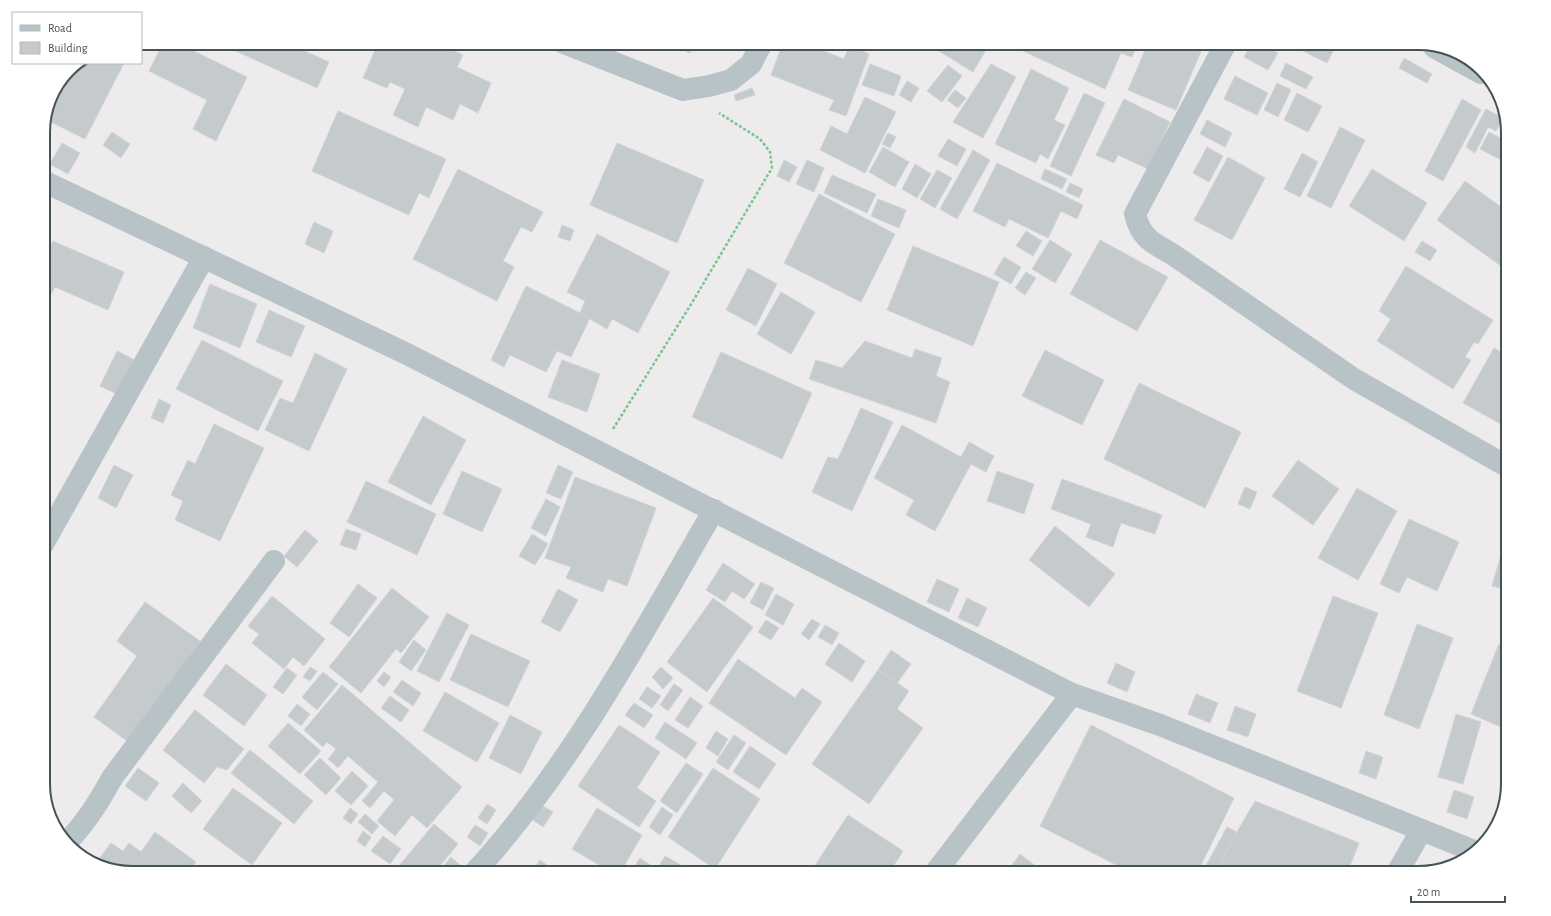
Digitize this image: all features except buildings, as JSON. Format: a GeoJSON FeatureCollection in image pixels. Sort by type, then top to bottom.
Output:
{"type":"FeatureCollection","features":[{"type":"Feature","properties":{"kind":"street"},"geometry":{"type":"LineString","coordinates":[[582,50],[683,90],[709,86],[731,80],[751,64],[758,50]]}},
{"type":"Feature","properties":{"kind":"street"},"geometry":{"type":"LineString","coordinates":[[1222,50],[1135,214],[1139,228],[1151,242],[1172,254],[1354,379],[1501,463]]}},
{"type":"Feature","properties":{"kind":"street"},"geometry":{"type":"LineString","coordinates":[[1450,56],[1461,61]]}},
{"type":"Feature","properties":{"kind":"street"},"geometry":{"type":"LineString","coordinates":[[50,184],[405,353],[1072,694],[1160,725],[1469,849]]}},
{"type":"Feature","properties":{"kind":"street"},"geometry":{"type":"LineString","coordinates":[[50,532],[204,257]]}},
{"type":"Feature","properties":{"kind":"street"},"geometry":{"type":"LineString","coordinates":[[480,866],[523,814],[570,749],[618,675],[714,510]]}},
{"type":"Feature","properties":{"kind":"street"},"geometry":{"type":"LineString","coordinates":[[71,838],[82,828],[98,804],[112,778],[274,561]]}},
{"type":"Feature","properties":{"kind":"street"},"geometry":{"type":"LineString","coordinates":[[940,866],[1072,694]]}},
{"type":"Feature","properties":{"kind":"street"},"geometry":{"type":"LineString","coordinates":[[1401,866],[1421,830]]}},
{"type":"Feature","properties":{"kind":"path"},"geometry":{"type":"LineString","coordinates":[[599,452],[690,306],[772,168],[770,152],[760,139],[683,90]]}}]}
